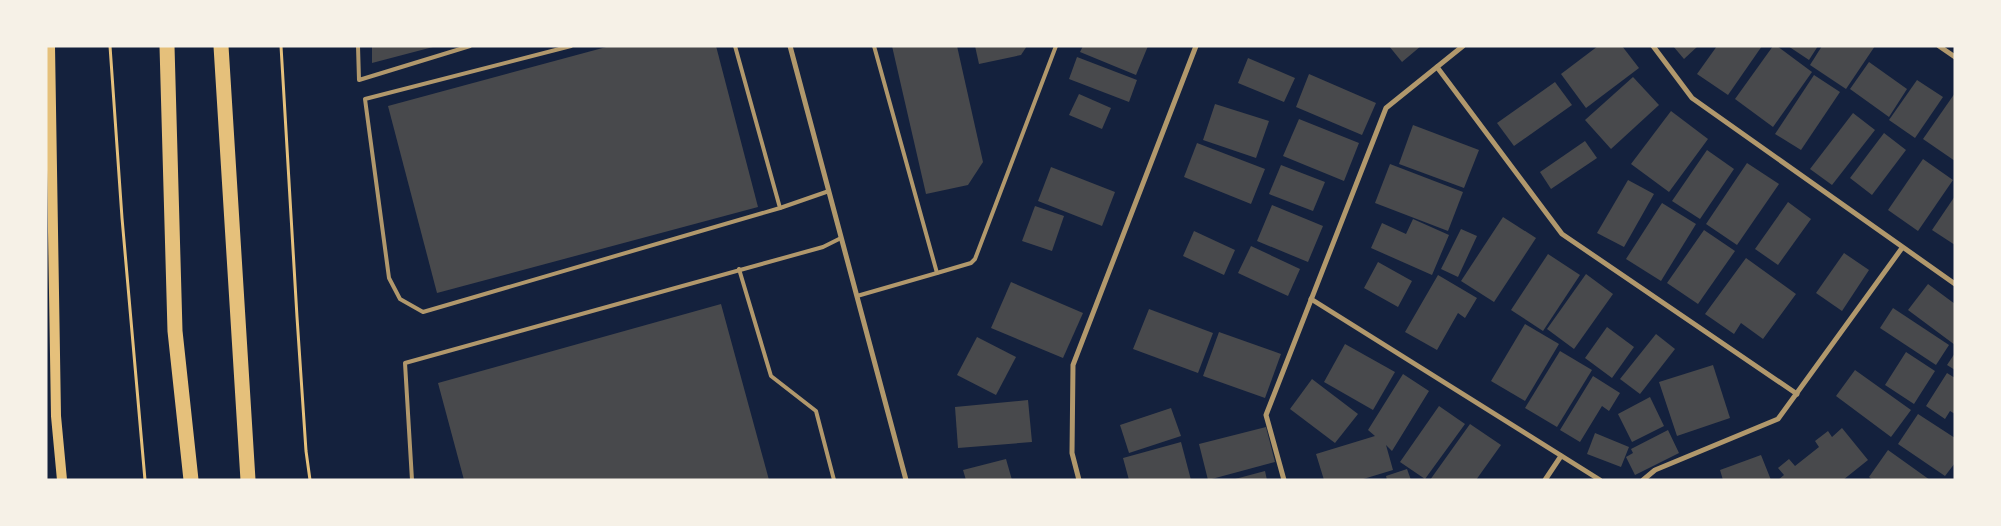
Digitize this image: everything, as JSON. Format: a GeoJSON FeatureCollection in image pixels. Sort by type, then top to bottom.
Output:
{"type":"FeatureCollection","features":[{"type":"Feature","properties":{"kind":"highway"},"geometry":{"type":"LineString","coordinates":[[167,46],[176,331],[191,480]]}},
{"type":"Feature","properties":{"kind":"highway"},"geometry":{"type":"LineString","coordinates":[[221,46],[248,480]]}},
{"type":"Feature","properties":{"kind":"main road"},"geometry":{"type":"LineString","coordinates":[[50,46],[56,416],[62,480]]}},
{"type":"Feature","properties":{"kind":"street"},"geometry":{"type":"LineString","coordinates":[[790,46],[906,480]]}},
{"type":"Feature","properties":{"kind":"street"},"geometry":{"type":"LineString","coordinates":[[1079,480],[1072,453],[1073,365],[1196,46]]}},
{"type":"Feature","properties":{"kind":"street"},"geometry":{"type":"LineString","coordinates":[[1284,480],[1266,415],[1386,108],[1462,46]]}},
{"type":"Feature","properties":{"kind":"street"},"geometry":{"type":"LineString","coordinates":[[1652,46],[1692,98],[1955,284]]}},
{"type":"Feature","properties":{"kind":"street"},"geometry":{"type":"LineString","coordinates":[[1939,46],[1955,57]]}},
{"type":"Feature","properties":{"kind":"street"},"geometry":{"type":"LineString","coordinates":[[1437,67],[1562,234],[1796,394]]}},
{"type":"Feature","properties":{"kind":"street"},"geometry":{"type":"LineString","coordinates":[[1643,480],[1655,470],[1778,419],[1902,248]]}},
{"type":"Feature","properties":{"kind":"street"},"geometry":{"type":"LineString","coordinates":[[1311,299],[1600,480]]}},
{"type":"Feature","properties":{"kind":"street"},"geometry":{"type":"LineString","coordinates":[[1545,480],[1561,456]]}},
{"type":"Feature","properties":{"kind":"lane"},"geometry":{"type":"LineString","coordinates":[[358,46],[359,80],[470,46]]}},
{"type":"Feature","properties":{"kind":"lane"},"geometry":{"type":"LineString","coordinates":[[571,46],[365,99],[389,278],[400,299],[423,312],[780,208],[829,191]]}},
{"type":"Feature","properties":{"kind":"lane"},"geometry":{"type":"LineString","coordinates":[[735,46],[780,208]]}},
{"type":"Feature","properties":{"kind":"lane"},"geometry":{"type":"LineString","coordinates":[[874,46],[937,273]]}},
{"type":"Feature","properties":{"kind":"lane"},"geometry":{"type":"LineString","coordinates":[[857,296],[937,273],[975,259],[1056,46]]}},
{"type":"Feature","properties":{"kind":"lane"},"geometry":{"type":"LineString","coordinates":[[412,480],[405,363],[823,247],[841,238]]}},
{"type":"Feature","properties":{"kind":"lane"},"geometry":{"type":"LineString","coordinates":[[739,269],[771,376],[816,411],[834,480]]}},
{"type":"Feature","properties":{"kind":"path"},"geometry":{"type":"LineString","coordinates":[[110,46],[122,218],[145,480]]}},
{"type":"Feature","properties":{"kind":"path"},"geometry":{"type":"LineString","coordinates":[[281,46],[306,451],[310,480]]}},
{"type":"Feature","properties":{"kind":"building"},"geometry":{"type":"Polygon","coordinates":[[[372,46],[432,46],[433,47],[372,63],[372,46]]]}},
{"type":"Feature","properties":{"kind":"building"},"geometry":{"type":"Polygon","coordinates":[[[610,46],[716,46],[758,207],[437,293],[388,106],[610,46]]]}},
{"type":"Feature","properties":{"kind":"building"},"geometry":{"type":"Polygon","coordinates":[[[892,46],[957,46],[983,162],[968,185],[926,194],[892,46]]]}},
{"type":"Feature","properties":{"kind":"building"},"geometry":{"type":"Polygon","coordinates":[[[975,46],[1027,46],[1021,55],[979,64],[975,46]]]}},
{"type":"Feature","properties":{"kind":"building"},"geometry":{"type":"Polygon","coordinates":[[[1083,46],[1148,46],[1136,75],[1080,52],[1083,46]]]}},
{"type":"Feature","properties":{"kind":"building"},"geometry":{"type":"Polygon","coordinates":[[[1389,46],[1421,46],[1402,62],[1389,46]]]}},
{"type":"Feature","properties":{"kind":"building"},"geometry":{"type":"Polygon","coordinates":[[[1598,46],[1622,46],[1639,68],[1586,108],[1561,74],[1598,46]]]}},
{"type":"Feature","properties":{"kind":"building"},"geometry":{"type":"Polygon","coordinates":[[[1673,46],[1698,46],[1684,59],[1673,46]]]}},
{"type":"Feature","properties":{"kind":"building"},"geometry":{"type":"Polygon","coordinates":[[[1717,46],[1762,46],[1728,95],[1697,74],[1717,46]]]}},
{"type":"Feature","properties":{"kind":"building"},"geometry":{"type":"Polygon","coordinates":[[[1773,46],[1777,46],[1812,72],[1773,127],[1735,99],[1773,46]]]}},
{"type":"Feature","properties":{"kind":"building"},"geometry":{"type":"Polygon","coordinates":[[[1788,46],[1818,46],[1809,60],[1788,46]]]}},
{"type":"Feature","properties":{"kind":"building"},"geometry":{"type":"Polygon","coordinates":[[[1822,46],[1875,46],[1846,89],[1810,65],[1822,46]]]}},
{"type":"Feature","properties":{"kind":"building"},"geometry":{"type":"Polygon","coordinates":[[[1077,57],[1137,80],[1129,102],[1069,79],[1077,57]]]}},
{"type":"Feature","properties":{"kind":"building"},"geometry":{"type":"Polygon","coordinates":[[[1248,58],[1295,78],[1284,102],[1238,83],[1248,58]]]}},
{"type":"Feature","properties":{"kind":"building"},"geometry":{"type":"Polygon","coordinates":[[[1869,62],[1907,89],[1889,117],[1850,89],[1869,62]]]}},
{"type":"Feature","properties":{"kind":"building"},"geometry":{"type":"Polygon","coordinates":[[[1309,74],[1376,103],[1362,135],[1296,107],[1309,74]]]}},
{"type":"Feature","properties":{"kind":"building"},"geometry":{"type":"Polygon","coordinates":[[[1814,75],[1840,92],[1801,150],[1775,134],[1814,75]]]}},
{"type":"Feature","properties":{"kind":"building"},"geometry":{"type":"Polygon","coordinates":[[[1633,77],[1659,105],[1611,149],[1585,120],[1633,77]]]}},
{"type":"Feature","properties":{"kind":"building"},"geometry":{"type":"Polygon","coordinates":[[[1917,80],[1943,97],[1915,138],[1889,120],[1917,80]]]}},
{"type":"Feature","properties":{"kind":"building"},"geometry":{"type":"Polygon","coordinates":[[[1555,82],[1572,105],[1514,146],[1497,123],[1555,82]]]}},
{"type":"Feature","properties":{"kind":"building"},"geometry":{"type":"Polygon","coordinates":[[[1955,93],[1955,161],[1923,139],[1955,93]]]}},
{"type":"Feature","properties":{"kind":"building"},"geometry":{"type":"Polygon","coordinates":[[[1079,94],[1111,108],[1102,129],[1069,115],[1079,94]]]}},
{"type":"Feature","properties":{"kind":"building"},"geometry":{"type":"Polygon","coordinates":[[[1215,104],[1269,121],[1256,158],[1203,140],[1215,104]]]}},
{"type":"Feature","properties":{"kind":"building"},"geometry":{"type":"Polygon","coordinates":[[[1671,111],[1708,139],[1669,192],[1631,164],[1671,111]]]}},
{"type":"Feature","properties":{"kind":"building"},"geometry":{"type":"Polygon","coordinates":[[[1853,113],[1875,130],[1832,185],[1810,169],[1853,113]]]}},
{"type":"Feature","properties":{"kind":"building"},"geometry":{"type":"Polygon","coordinates":[[[1299,119],[1359,143],[1344,181],[1283,156],[1299,119]]]}},
{"type":"Feature","properties":{"kind":"building"},"geometry":{"type":"Polygon","coordinates":[[[1413,125],[1479,150],[1464,188],[1399,164],[1413,125]]]}},
{"type":"Feature","properties":{"kind":"building"},"geometry":{"type":"Polygon","coordinates":[[[1884,133],[1906,150],[1872,195],[1850,178],[1884,133]]]}},
{"type":"Feature","properties":{"kind":"building"},"geometry":{"type":"Polygon","coordinates":[[[1585,141],[1597,158],[1551,189],[1540,172],[1585,141]]]}},
{"type":"Feature","properties":{"kind":"building"},"geometry":{"type":"Polygon","coordinates":[[[1197,143],[1265,169],[1251,204],[1184,177],[1197,143]]]}},
{"type":"Feature","properties":{"kind":"building"},"geometry":{"type":"Polygon","coordinates":[[[1707,150],[1734,169],[1700,219],[1672,201],[1707,150]]]}},
{"type":"Feature","properties":{"kind":"building"},"geometry":{"type":"Polygon","coordinates":[[[1923,159],[1953,180],[1918,231],[1888,210],[1923,159]]]}},
{"type":"Feature","properties":{"kind":"building"},"geometry":{"type":"Polygon","coordinates":[[[1747,163],[1779,184],[1737,245],[1706,224],[1747,163]]]}},
{"type":"Feature","properties":{"kind":"building"},"geometry":{"type":"Polygon","coordinates":[[[1390,164],[1463,192],[1448,231],[1375,203],[1390,164]]]}},
{"type":"Feature","properties":{"kind":"building"},"geometry":{"type":"Polygon","coordinates":[[[1281,165],[1325,182],[1313,211],[1269,194],[1281,165]]]}},
{"type":"Feature","properties":{"kind":"building"},"geometry":{"type":"Polygon","coordinates":[[[1051,167],[1115,192],[1102,226],[1038,201],[1051,167]]]}},
{"type":"Feature","properties":{"kind":"building"},"geometry":{"type":"Polygon","coordinates":[[[1628,180],[1654,194],[1624,247],[1597,233],[1628,180]]]}},
{"type":"Feature","properties":{"kind":"building"},"geometry":{"type":"Polygon","coordinates":[[[1955,196],[1955,245],[1932,230],[1955,196]]]}},
{"type":"Feature","properties":{"kind":"building"},"geometry":{"type":"Polygon","coordinates":[[[1788,202],[1811,219],[1778,265],[1755,249],[1788,202]]]}},
{"type":"Feature","properties":{"kind":"building"},"geometry":{"type":"Polygon","coordinates":[[[1662,203],[1696,224],[1661,281],[1626,259],[1662,203]]]}},
{"type":"Feature","properties":{"kind":"building"},"geometry":{"type":"Polygon","coordinates":[[[1272,205],[1323,226],[1308,262],[1257,241],[1272,205]]]}},
{"type":"Feature","properties":{"kind":"building"},"geometry":{"type":"Polygon","coordinates":[[[1035,206],[1064,216],[1052,251],[1022,241],[1035,206]]]}},
{"type":"Feature","properties":{"kind":"building"},"geometry":{"type":"Polygon","coordinates":[[[1503,217],[1536,238],[1494,302],[1461,281],[1503,217]]]}},
{"type":"Feature","properties":{"kind":"building"},"geometry":{"type":"Polygon","coordinates":[[[1413,219],[1449,235],[1432,275],[1371,248],[1382,223],[1406,234],[1413,219]]]}},
{"type":"Feature","properties":{"kind":"building"},"geometry":{"type":"Polygon","coordinates":[[[1461,229],[1477,236],[1458,277],[1441,269],[1461,229]]]}},
{"type":"Feature","properties":{"kind":"building"},"geometry":{"type":"Polygon","coordinates":[[[1704,230],[1735,251],[1698,304],[1667,283],[1704,230]]]}},
{"type":"Feature","properties":{"kind":"building"},"geometry":{"type":"Polygon","coordinates":[[[1194,231],[1235,250],[1224,275],[1183,256],[1194,231]]]}},
{"type":"Feature","properties":{"kind":"building"},"geometry":{"type":"Polygon","coordinates":[[[1251,246],[1300,269],[1288,296],[1238,273],[1251,246]]]}},
{"type":"Feature","properties":{"kind":"building"},"geometry":{"type":"Polygon","coordinates":[[[1844,253],[1869,270],[1842,311],[1816,293],[1844,253]]]}},
{"type":"Feature","properties":{"kind":"building"},"geometry":{"type":"Polygon","coordinates":[[[1548,254],[1580,275],[1543,331],[1511,310],[1548,254]]]}},
{"type":"Feature","properties":{"kind":"building"},"geometry":{"type":"Polygon","coordinates":[[[1746,258],[1796,294],[1763,339],[1741,323],[1734,334],[1705,314],[1746,258]]]}},
{"type":"Feature","properties":{"kind":"building"},"geometry":{"type":"Polygon","coordinates":[[[1378,262],[1412,281],[1398,307],[1364,288],[1378,262]]]}},
{"type":"Feature","properties":{"kind":"building"},"geometry":{"type":"Polygon","coordinates":[[[1586,274],[1613,294],[1574,349],[1547,329],[1586,274]]]}},
{"type":"Feature","properties":{"kind":"building"},"geometry":{"type":"Polygon","coordinates":[[[1438,275],[1477,298],[1465,318],[1458,313],[1437,350],[1405,332],[1438,275]]]}},
{"type":"Feature","properties":{"kind":"building"},"geometry":{"type":"Polygon","coordinates":[[[1011,282],[1083,313],[1063,358],[991,328],[1011,282]]]}},
{"type":"Feature","properties":{"kind":"building"},"geometry":{"type":"Polygon","coordinates":[[[1928,284],[1955,304],[1955,345],[1908,310],[1928,284]]]}},
{"type":"Feature","properties":{"kind":"building"},"geometry":{"type":"Polygon","coordinates":[[[721,304],[769,480],[464,480],[438,383],[721,304]]]}},
{"type":"Feature","properties":{"kind":"building"},"geometry":{"type":"Polygon","coordinates":[[[1893,308],[1949,345],[1936,365],[1880,328],[1893,308]]]}},
{"type":"Feature","properties":{"kind":"building"},"geometry":{"type":"Polygon","coordinates":[[[1149,309],[1213,333],[1198,373],[1133,349],[1149,309]]]}},
{"type":"Feature","properties":{"kind":"building"},"geometry":{"type":"Polygon","coordinates":[[[1525,324],[1559,344],[1525,401],[1491,381],[1525,324]]]}},
{"type":"Feature","properties":{"kind":"building"},"geometry":{"type":"Polygon","coordinates":[[[1607,327],[1634,347],[1612,378],[1585,358],[1607,327]]]}},
{"type":"Feature","properties":{"kind":"building"},"geometry":{"type":"Polygon","coordinates":[[[1219,332],[1281,354],[1265,398],[1203,376],[1219,332]]]}},
{"type":"Feature","properties":{"kind":"building"},"geometry":{"type":"Polygon","coordinates":[[[1656,334],[1675,349],[1640,394],[1620,379],[1656,334]]]}},
{"type":"Feature","properties":{"kind":"building"},"geometry":{"type":"Polygon","coordinates":[[[977,337],[1016,357],[996,395],[957,375],[977,337]]]}},
{"type":"Feature","properties":{"kind":"building"},"geometry":{"type":"Polygon","coordinates":[[[1345,344],[1395,372],[1373,410],[1324,382],[1345,344]]]}},
{"type":"Feature","properties":{"kind":"building"},"geometry":{"type":"Polygon","coordinates":[[[1560,351],[1592,370],[1557,427],[1525,408],[1560,351]]]}},
{"type":"Feature","properties":{"kind":"building"},"geometry":{"type":"Polygon","coordinates":[[[1906,352],[1935,371],[1914,404],[1885,385],[1906,352]]]}},
{"type":"Feature","properties":{"kind":"building"},"geometry":{"type":"Polygon","coordinates":[[[1955,353],[1955,370],[1947,365],[1955,353]]]}},
{"type":"Feature","properties":{"kind":"building"},"geometry":{"type":"Polygon","coordinates":[[[1713,365],[1730,418],[1677,436],[1659,382],[1713,365]]]}},
{"type":"Feature","properties":{"kind":"building"},"geometry":{"type":"Polygon","coordinates":[[[1855,370],[1911,410],[1891,437],[1836,396],[1855,370]]]}},
{"type":"Feature","properties":{"kind":"building"},"geometry":{"type":"Polygon","coordinates":[[[1947,373],[1955,378],[1955,414],[1950,411],[1945,419],[1926,406],[1947,373]]]}},
{"type":"Feature","properties":{"kind":"building"},"geometry":{"type":"Polygon","coordinates":[[[1403,374],[1429,391],[1392,451],[1386,445],[1393,470],[1360,480],[1324,480],[1316,454],[1375,436],[1368,430],[1403,374]]]}},
{"type":"Feature","properties":{"kind":"building"},"geometry":{"type":"Polygon","coordinates":[[[1593,376],[1620,393],[1609,411],[1602,406],[1580,442],[1560,430],[1593,376]]]}},
{"type":"Feature","properties":{"kind":"building"},"geometry":{"type":"Polygon","coordinates":[[[1312,379],[1358,414],[1335,443],[1290,409],[1312,379]]]}},
{"type":"Feature","properties":{"kind":"building"},"geometry":{"type":"Polygon","coordinates":[[[1650,397],[1664,426],[1632,442],[1618,414],[1650,397]]]}},
{"type":"Feature","properties":{"kind":"building"},"geometry":{"type":"Polygon","coordinates":[[[1028,400],[1032,442],[958,448],[955,407],[1028,400]]]}},
{"type":"Feature","properties":{"kind":"building"},"geometry":{"type":"Polygon","coordinates":[[[1439,406],[1465,424],[1425,479],[1400,462],[1439,406]]]}},
{"type":"Feature","properties":{"kind":"building"},"geometry":{"type":"Polygon","coordinates":[[[1171,408],[1181,436],[1129,453],[1120,425],[1171,408]]]}},
{"type":"Feature","properties":{"kind":"building"},"geometry":{"type":"Polygon","coordinates":[[[1918,414],[1955,438],[1955,463],[1945,476],[1898,444],[1918,414]]]}},
{"type":"Feature","properties":{"kind":"building"},"geometry":{"type":"Polygon","coordinates":[[[1470,424],[1501,445],[1476,480],[1430,480],[1470,424]]]}},
{"type":"Feature","properties":{"kind":"building"},"geometry":{"type":"Polygon","coordinates":[[[1266,427],[1275,462],[1208,480],[1199,444],[1266,427]]]}},
{"type":"Feature","properties":{"kind":"building"},"geometry":{"type":"Polygon","coordinates":[[[1842,428],[1868,460],[1843,480],[1778,480],[1784,475],[1778,468],[1789,459],[1795,466],[1819,447],[1815,441],[1828,431],[1832,437],[1842,428]]]}},
{"type":"Feature","properties":{"kind":"building"},"geometry":{"type":"Polygon","coordinates":[[[1668,430],[1679,453],[1635,475],[1626,457],[1633,453],[1631,449],[1668,430]]]}},
{"type":"Feature","properties":{"kind":"building"},"geometry":{"type":"Polygon","coordinates":[[[1595,433],[1629,447],[1621,467],[1587,454],[1595,433]]]}},
{"type":"Feature","properties":{"kind":"building"},"geometry":{"type":"Polygon","coordinates":[[[1181,442],[1191,480],[1129,480],[1123,458],[1181,442]]]}},
{"type":"Feature","properties":{"kind":"building"},"geometry":{"type":"Polygon","coordinates":[[[1888,450],[1930,480],[1873,480],[1869,477],[1888,450]]]}},
{"type":"Feature","properties":{"kind":"building"},"geometry":{"type":"Polygon","coordinates":[[[1761,455],[1771,480],[1723,480],[1720,470],[1761,455]]]}},
{"type":"Feature","properties":{"kind":"building"},"geometry":{"type":"Polygon","coordinates":[[[1006,459],[1012,480],[966,480],[963,470],[1006,459]]]}},
{"type":"Feature","properties":{"kind":"building"},"geometry":{"type":"Polygon","coordinates":[[[1407,469],[1411,480],[1387,480],[1386,476],[1407,469]]]}},
{"type":"Feature","properties":{"kind":"building"},"geometry":{"type":"Polygon","coordinates":[[[1265,471],[1267,480],[1235,480],[1235,479],[1265,471]]]}}]}
